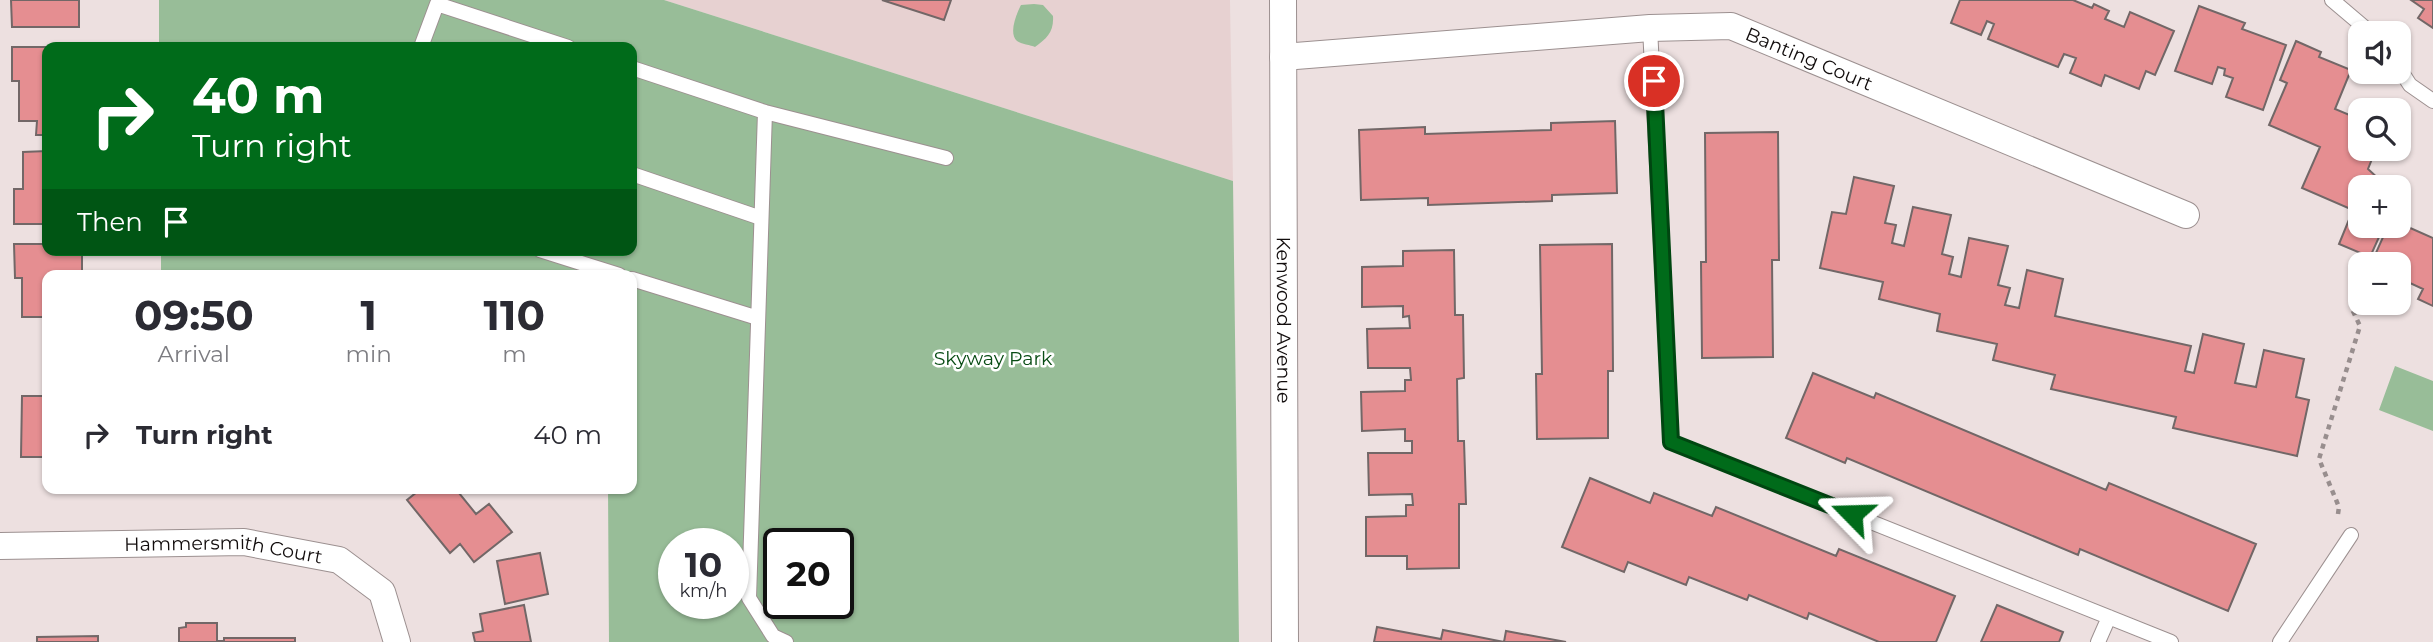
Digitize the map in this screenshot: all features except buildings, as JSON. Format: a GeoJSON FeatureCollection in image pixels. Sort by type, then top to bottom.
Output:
{"type":"FeatureCollection","features":[{"type":"Feature","properties":{"kind":"street","name":"Kenwood Avenue"},"geometry":{"type":"LineString","coordinates":[[1283,0],[1285,642]]}},
{"type":"Feature","properties":{"kind":"street","name":"Banting Court"},"geometry":{"type":"LineString","coordinates":[[1283,57],[1650,28],[1731,26],[2186,215]]}},
{"type":"Feature","properties":{"kind":"street","name":"Hammersmith Court"},"geometry":{"type":"LineString","coordinates":[[0,546],[244,542],[339,560],[382,592],[397,642]]}},
{"type":"Feature","properties":{"kind":"lane"},"geometry":{"type":"LineString","coordinates":[[2332,0],[2357,21]]}},
{"type":"Feature","properties":{"kind":"lane"},"geometry":{"type":"LineString","coordinates":[[423,42],[437,4],[553,42]]}},
{"type":"Feature","properties":{"kind":"lane"},"geometry":{"type":"LineString","coordinates":[[1650,28],[1671,442],[2171,642]]}},
{"type":"Feature","properties":{"kind":"lane"},"geometry":{"type":"LineString","coordinates":[[637,70],[765,112],[946,158]]}},
{"type":"Feature","properties":{"kind":"lane"},"geometry":{"type":"LineString","coordinates":[[2409,84],[2433,101]]}},
{"type":"Feature","properties":{"kind":"lane"},"geometry":{"type":"LineString","coordinates":[[765,112],[748,598],[773,636],[786,642]]}},
{"type":"Feature","properties":{"kind":"lane"},"geometry":{"type":"LineString","coordinates":[[637,176],[761,218]]}},
{"type":"Feature","properties":{"kind":"lane"},"geometry":{"type":"LineString","coordinates":[[559,256],[603,270]]}},
{"type":"Feature","properties":{"kind":"lane"},"geometry":{"type":"LineString","coordinates":[[637,281],[758,318]]}},
{"type":"Feature","properties":{"kind":"lane"},"geometry":{"type":"LineString","coordinates":[[2280,642],[2351,535]]}},
{"type":"Feature","properties":{"kind":"lane"},"geometry":{"type":"LineString","coordinates":[[2098,642],[2109,617]]}},
{"type":"Feature","properties":{"kind":"path"},"geometry":{"type":"LineString","coordinates":[[2351,535],[2338,516],[2339,507],[2319,459],[2360,326],[2355,315]]}},
{"type":"Feature","properties":{"kind":"shaded area"},"geometry":{"type":"Polygon","coordinates":[[[664,0],[1230,0],[1233,181],[664,0]]]}},
{"type":"Feature","properties":{"kind":"green space","name":"Skyway Park"},"geometry":{"type":"Polygon","coordinates":[[[159,0],[664,0],[1233,181],[1239,642],[609,642],[608,494],[637,494],[637,270],[161,270],[161,256],[637,256],[637,42],[159,42],[159,0]]]}},
{"type":"Feature","properties":{"kind":"green space"},"geometry":{"type":"Polygon","coordinates":[[[1021,5],[1043,5],[1053,16],[1049,34],[1035,47],[1017,41],[1013,33],[1021,5]]]}},
{"type":"Feature","properties":{"kind":"green space"},"geometry":{"type":"Polygon","coordinates":[[[2395,366],[2433,381],[2433,431],[2379,410],[2395,366]]]}},
{"type":"Feature","properties":{"kind":"route"},"geometry":{"type":"LineString","coordinates":[[1654,81],[1671,442],[1852,514]]}}]}
